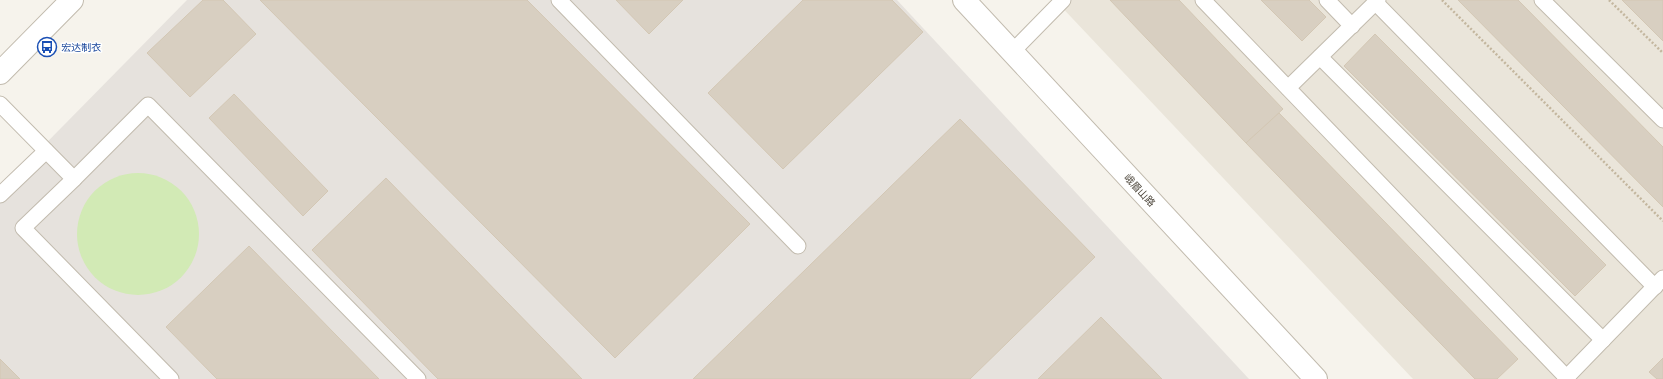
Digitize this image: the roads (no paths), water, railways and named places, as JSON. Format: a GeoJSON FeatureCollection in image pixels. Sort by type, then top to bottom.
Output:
{"type":"FeatureCollection","features":[{"type":"Feature","properties":{"kind":"street"},"geometry":{"type":"LineString","coordinates":[[0,73],[72,0]]}},
{"type":"Feature","properties":{"kind":"street","name":"峨眉山路"},"geometry":{"type":"LineString","coordinates":[[964,0],[1316,379]]}},
{"type":"Feature","properties":{"kind":"lane"},"geometry":{"type":"LineString","coordinates":[[559,0],[798,246]]}},
{"type":"Feature","properties":{"kind":"lane"},"geometry":{"type":"LineString","coordinates":[[1012,52],[1064,0]]}},
{"type":"Feature","properties":{"kind":"lane"},"geometry":{"type":"LineString","coordinates":[[1203,0],[1567,378],[1602,340],[1659,283],[1377,1],[1288,88]]}},
{"type":"Feature","properties":{"kind":"lane"},"geometry":{"type":"LineString","coordinates":[[1326,0],[1352,26]]}},
{"type":"Feature","properties":{"kind":"lane"},"geometry":{"type":"LineString","coordinates":[[1542,0],[1663,120]]}},
{"type":"Feature","properties":{"kind":"lane"},"geometry":{"type":"LineString","coordinates":[[1320,57],[1602,340]]}},
{"type":"Feature","properties":{"kind":"lane"},"geometry":{"type":"LineString","coordinates":[[0,104],[74,179]]}},
{"type":"Feature","properties":{"kind":"lane"},"geometry":{"type":"LineString","coordinates":[[171,379],[23,228],[148,105],[418,379]]}},
{"type":"Feature","properties":{"kind":"lane"},"geometry":{"type":"LineString","coordinates":[[0,196],[46,151]]}},
{"type":"Feature","properties":{"kind":"place","name":"宏达制衣"},"geometry":{"type":"Point","coordinates":[47,47]}}]}
